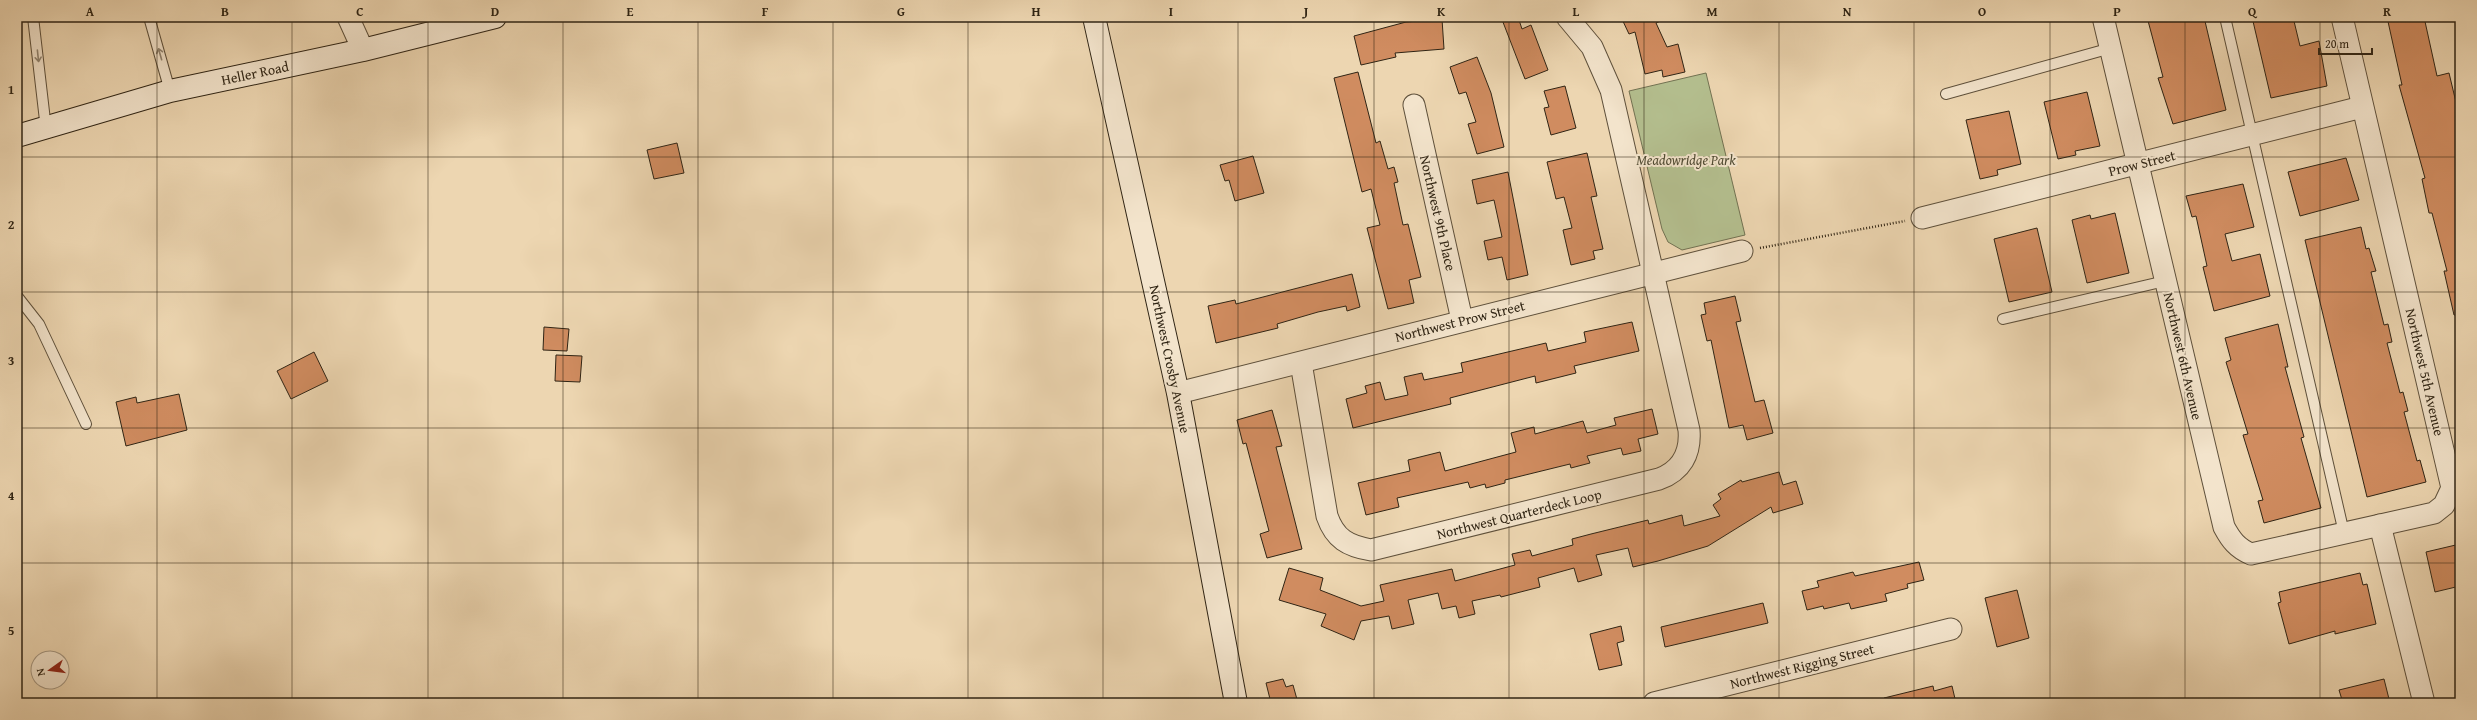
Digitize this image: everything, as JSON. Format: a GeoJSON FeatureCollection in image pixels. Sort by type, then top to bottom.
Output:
{"type":"FeatureCollection","features":[{"type":"Feature","properties":{"kind":"street"},"geometry":{"type":"LineString","coordinates":[[348,17],[363,50]]}},
{"type":"Feature","properties":{"kind":"street"},"geometry":{"type":"LineString","coordinates":[[362,17],[363,50]]}},
{"type":"Feature","properties":{"kind":"street","name":"Heller Road"},"geometry":{"type":"LineString","coordinates":[[17,136],[170,91],[363,50],[495,17]]}},
{"type":"Feature","properties":{"kind":"street","name":"Northwest Crosby Avenue"},"geometry":{"type":"LineString","coordinates":[[1094,17],[1178,393],[1236,703]]}},
{"type":"Feature","properties":{"kind":"street","name":"Northwest Quarterdeck Loop"},"geometry":{"type":"LineString","coordinates":[[1301,363],[1327,516],[1331,527],[1340,539],[1356,547],[1371,550],[1659,479],[1670,475],[1681,466],[1690,441],[1611,90],[1592,47],[1567,17]]}},
{"type":"Feature","properties":{"kind":"street","name":"Northwest 6th Avenue"},"geometry":{"type":"LineString","coordinates":[[2103,17],[2224,527],[2230,539],[2240,549],[2251,554],[2380,525]]}},
{"type":"Feature","properties":{"kind":"street","name":"Northwest 5th Avenue"},"geometry":{"type":"LineString","coordinates":[[2342,17],[2452,488],[2444,505],[2434,513],[2380,525]]}},
{"type":"Feature","properties":{"kind":"street","name":"Northwest 9th Place"},"geometry":{"type":"LineString","coordinates":[[1414,106],[1462,320]]}},
{"type":"Feature","properties":{"kind":"street","name":"Prow Street"},"geometry":{"type":"LineString","coordinates":[[1922,218],[2362,107]]}},
{"type":"Feature","properties":{"kind":"street","name":"Northwest Prow Street"},"geometry":{"type":"LineString","coordinates":[[1178,393],[1301,363],[1462,320],[1742,251]]}},
{"type":"Feature","properties":{"kind":"street"},"geometry":{"type":"LineString","coordinates":[[2380,525],[2424,703]]}},
{"type":"Feature","properties":{"kind":"street","name":"Northwest Rigging Street"},"geometry":{"type":"LineString","coordinates":[[1654,703],[1951,629]]}},
{"type":"Feature","properties":{"kind":"lane"},"geometry":{"type":"LineString","coordinates":[[33,17],[46,128]]}},
{"type":"Feature","properties":{"kind":"lane"},"geometry":{"type":"LineString","coordinates":[[149,17],[170,91]]}},
{"type":"Feature","properties":{"kind":"lane"},"geometry":{"type":"LineString","coordinates":[[2225,17],[2344,533]]}},
{"type":"Feature","properties":{"kind":"lane"},"geometry":{"type":"LineString","coordinates":[[1946,94],[2110,48]]}},
{"type":"Feature","properties":{"kind":"lane"},"geometry":{"type":"LineString","coordinates":[[2003,319],[2166,281]]}},
{"type":"Feature","properties":{"kind":"lane"},"geometry":{"type":"LineString","coordinates":[[17,296],[39,324],[86,424]]}},
{"type":"Feature","properties":{"kind":"path"},"geometry":{"type":"LineString","coordinates":[[1742,251],[1922,218]]}},
{"type":"Feature","properties":{"kind":"green space","name":"Meadowridge Park"},"geometry":{"type":"Polygon","coordinates":[[[1706,73],[1745,235],[1682,250],[1668,242],[1662,229],[1629,91],[1706,73]]]}},
{"type":"Feature","properties":{"kind":"building"},"geometry":{"type":"Polygon","coordinates":[[[1501,17],[1518,17],[1522,29],[1531,25],[1548,70],[1525,79],[1501,17]]]}},
{"type":"Feature","properties":{"kind":"building"},"geometry":{"type":"Polygon","coordinates":[[[1621,17],[1669,17],[1656,23],[1667,47],[1678,44],[1685,72],[1663,77],[1662,70],[1645,74],[1635,32],[1629,34],[1621,17]]]}},
{"type":"Feature","properties":{"kind":"building"},"geometry":{"type":"Polygon","coordinates":[[[2147,17],[2204,17],[2226,110],[2173,124],[2158,78],[2163,77],[2147,17]]]}},
{"type":"Feature","properties":{"kind":"building"},"geometry":{"type":"Polygon","coordinates":[[[2252,17],[2293,17],[2300,46],[2319,41],[2327,86],[2271,98],[2252,17]]]}},
{"type":"Feature","properties":{"kind":"building"},"geometry":{"type":"Polygon","coordinates":[[[2387,17],[2424,17],[2437,76],[2449,73],[2460,119],[2460,315],[2454,315],[2444,271],[2447,271],[2432,213],[2429,213],[2422,179],[2425,178],[2399,85],[2402,85],[2387,17]]]}},
{"type":"Feature","properties":{"kind":"building"},"geometry":{"type":"Polygon","coordinates":[[[1442,19],[1444,49],[1395,53],[1396,57],[1361,65],[1354,36],[1406,22],[1442,19]]]}},
{"type":"Feature","properties":{"kind":"building"},"geometry":{"type":"Polygon","coordinates":[[[1477,57],[1491,93],[1504,147],[1477,154],[1468,124],[1476,122],[1466,92],[1459,94],[1450,67],[1477,57]]]}},
{"type":"Feature","properties":{"kind":"building"},"geometry":{"type":"Polygon","coordinates":[[[1358,72],[1376,143],[1380,141],[1388,169],[1394,167],[1398,182],[1394,183],[1403,225],[1408,224],[1421,277],[1409,280],[1414,303],[1388,309],[1367,228],[1380,225],[1371,189],[1362,192],[1334,78],[1358,72]]]}},
{"type":"Feature","properties":{"kind":"building"},"geometry":{"type":"Polygon","coordinates":[[[1565,86],[1576,128],[1551,135],[1544,108],[1549,107],[1544,91],[1565,86]]]}},
{"type":"Feature","properties":{"kind":"building"},"geometry":{"type":"Polygon","coordinates":[[[2087,92],[2100,146],[2075,151],[2076,155],[2058,159],[2044,102],[2087,92]]]}},
{"type":"Feature","properties":{"kind":"building"},"geometry":{"type":"Polygon","coordinates":[[[2009,111],[2021,164],[1997,170],[1998,175],[1980,179],[1966,120],[2009,111]]]}},
{"type":"Feature","properties":{"kind":"building"},"geometry":{"type":"Polygon","coordinates":[[[677,143],[684,173],[654,179],[647,150],[677,143]]]}},
{"type":"Feature","properties":{"kind":"building"},"geometry":{"type":"Polygon","coordinates":[[[1587,153],[1597,196],[1591,197],[1603,249],[1593,251],[1595,259],[1571,265],[1563,230],[1572,228],[1564,197],[1556,199],[1547,162],[1587,153]]]}},
{"type":"Feature","properties":{"kind":"building"},"geometry":{"type":"Polygon","coordinates":[[[1253,156],[1264,193],[1235,201],[1229,180],[1225,181],[1220,165],[1253,156]]]}},
{"type":"Feature","properties":{"kind":"building"},"geometry":{"type":"Polygon","coordinates":[[[2346,158],[2359,200],[2300,216],[2288,172],[2346,158]]]}},
{"type":"Feature","properties":{"kind":"building"},"geometry":{"type":"Polygon","coordinates":[[[1508,172],[1528,275],[1507,280],[1502,257],[1488,260],[1484,241],[1502,237],[1494,200],[1477,204],[1472,180],[1508,172]]]}},
{"type":"Feature","properties":{"kind":"building"},"geometry":{"type":"Polygon","coordinates":[[[2243,184],[2254,227],[2225,234],[2232,261],[2260,254],[2270,296],[2214,311],[2203,267],[2207,266],[2196,216],[2192,217],[2186,196],[2243,184]]]}},
{"type":"Feature","properties":{"kind":"building"},"geometry":{"type":"Polygon","coordinates":[[[2115,213],[2129,273],[2087,283],[2072,220],[2090,215],[2091,219],[2115,213]]]}},
{"type":"Feature","properties":{"kind":"building"},"geometry":{"type":"Polygon","coordinates":[[[2361,227],[2366,249],[2369,248],[2376,271],[2371,272],[2384,325],[2388,324],[2392,342],[2387,343],[2400,393],[2403,392],[2408,411],[2404,412],[2417,461],[2420,460],[2426,482],[2367,497],[2305,240],[2361,227]]]}},
{"type":"Feature","properties":{"kind":"building"},"geometry":{"type":"Polygon","coordinates":[[[2037,228],[2052,292],[2009,302],[1994,239],[2037,228]]]}},
{"type":"Feature","properties":{"kind":"building"},"geometry":{"type":"Polygon","coordinates":[[[1352,274],[1360,307],[1347,311],[1346,306],[1318,312],[1277,324],[1278,328],[1216,343],[1208,306],[1235,300],[1236,304],[1352,274]]]}},
{"type":"Feature","properties":{"kind":"building"},"geometry":{"type":"Polygon","coordinates":[[[1735,296],[1741,321],[1736,322],[1755,402],[1764,400],[1773,433],[1747,440],[1743,425],[1729,428],[1711,340],[1707,341],[1701,315],[1706,314],[1704,303],[1735,296]]]}},
{"type":"Feature","properties":{"kind":"building"},"geometry":{"type":"Polygon","coordinates":[[[1632,322],[1639,351],[1574,366],[1576,373],[1536,383],[1535,376],[1450,398],[1451,404],[1353,428],[1346,399],[1367,393],[1365,386],[1380,382],[1385,400],[1408,395],[1404,377],[1422,373],[1424,380],[1463,372],[1461,363],[1546,343],[1548,351],[1586,342],[1584,332],[1632,322]]]}},
{"type":"Feature","properties":{"kind":"building"},"geometry":{"type":"Polygon","coordinates":[[[2278,324],[2288,367],[2285,367],[2304,437],[2301,438],[2321,508],[2264,523],[2258,501],[2263,500],[2243,435],[2248,434],[2226,362],[2231,360],[2225,338],[2278,324]]]}},
{"type":"Feature","properties":{"kind":"building"},"geometry":{"type":"Polygon","coordinates":[[[544,327],[569,329],[567,351],[543,350],[544,327]]]}},
{"type":"Feature","properties":{"kind":"building"},"geometry":{"type":"Polygon","coordinates":[[[314,352],[328,381],[291,399],[277,371],[314,352]]]}},
{"type":"Feature","properties":{"kind":"building"},"geometry":{"type":"Polygon","coordinates":[[[556,355],[582,356],[580,382],[555,381],[556,355]]]}},
{"type":"Feature","properties":{"kind":"building"},"geometry":{"type":"Polygon","coordinates":[[[179,394],[187,430],[126,446],[116,402],[136,397],[137,403],[179,394]]]}},
{"type":"Feature","properties":{"kind":"building"},"geometry":{"type":"Polygon","coordinates":[[[1652,409],[1658,434],[1638,439],[1641,451],[1623,455],[1621,448],[1587,456],[1590,463],[1571,468],[1570,464],[1505,480],[1505,483],[1486,488],[1485,484],[1470,488],[1468,482],[1397,498],[1399,507],[1366,515],[1358,483],[1410,471],[1408,460],[1440,452],[1445,471],[1516,452],[1511,433],[1534,427],[1535,434],[1583,421],[1587,433],[1616,425],[1614,418],[1652,409]]]}},
{"type":"Feature","properties":{"kind":"building"},"geometry":{"type":"Polygon","coordinates":[[[1272,410],[1282,446],[1276,447],[1302,549],[1267,558],[1260,534],[1269,531],[1246,443],[1243,444],[1237,420],[1272,410]]]}},
{"type":"Feature","properties":{"kind":"building"},"geometry":{"type":"Polygon","coordinates":[[[1779,472],[1783,485],[1796,481],[1803,504],[1773,513],[1771,507],[1708,546],[1658,561],[1633,567],[1628,548],[1596,555],[1602,575],[1578,582],[1574,568],[1538,578],[1540,587],[1501,597],[1500,595],[1472,601],[1475,614],[1459,618],[1456,606],[1442,609],[1438,593],[1408,600],[1414,624],[1392,629],[1389,616],[1361,621],[1354,640],[1321,626],[1326,614],[1279,600],[1289,568],[1323,578],[1320,590],[1361,606],[1384,601],[1380,585],[1452,569],[1455,581],[1515,565],[1512,554],[1530,550],[1532,556],[1573,545],[1572,539],[1648,520],[1649,524],[1682,515],[1684,526],[1720,516],[1713,505],[1721,499],[1718,494],[1741,480],[1742,482],[1779,472]]]}},
{"type":"Feature","properties":{"kind":"building"},"geometry":{"type":"Polygon","coordinates":[[[2460,544],[2460,586],[2435,592],[2426,552],[2460,544]]]}},
{"type":"Feature","properties":{"kind":"building"},"geometry":{"type":"Polygon","coordinates":[[[1919,562],[1924,580],[1907,584],[1908,588],[1885,594],[1887,601],[1851,609],[1849,603],[1824,609],[1823,606],[1807,610],[1802,591],[1819,587],[1817,581],[1853,572],[1855,576],[1919,562]]]}},
{"type":"Feature","properties":{"kind":"building"},"geometry":{"type":"Polygon","coordinates":[[[2360,573],[2363,585],[2367,584],[2376,624],[2335,634],[2335,631],[2289,644],[2278,603],[2281,602],[2279,592],[2360,573]]]}},
{"type":"Feature","properties":{"kind":"building"},"geometry":{"type":"Polygon","coordinates":[[[2017,590],[2029,638],[1997,647],[1985,598],[2017,590]]]}},
{"type":"Feature","properties":{"kind":"building"},"geometry":{"type":"Polygon","coordinates":[[[1763,603],[1768,623],[1665,647],[1661,627],[1763,603]]]}},
{"type":"Feature","properties":{"kind":"building"},"geometry":{"type":"Polygon","coordinates":[[[1621,626],[1624,641],[1617,643],[1622,665],[1599,670],[1590,634],[1621,626]]]}},
{"type":"Feature","properties":{"kind":"building"},"geometry":{"type":"Polygon","coordinates":[[[1283,679],[1286,687],[1293,685],[1298,703],[1271,703],[1266,683],[1283,679]]]}},
{"type":"Feature","properties":{"kind":"building"},"geometry":{"type":"Polygon","coordinates":[[[2384,679],[2390,703],[2343,703],[2339,690],[2384,679]]]}},
{"type":"Feature","properties":{"kind":"building"},"geometry":{"type":"Polygon","coordinates":[[[1933,686],[1934,691],[1952,686],[1956,703],[1884,703],[1884,698],[1933,686]]]}}]}
